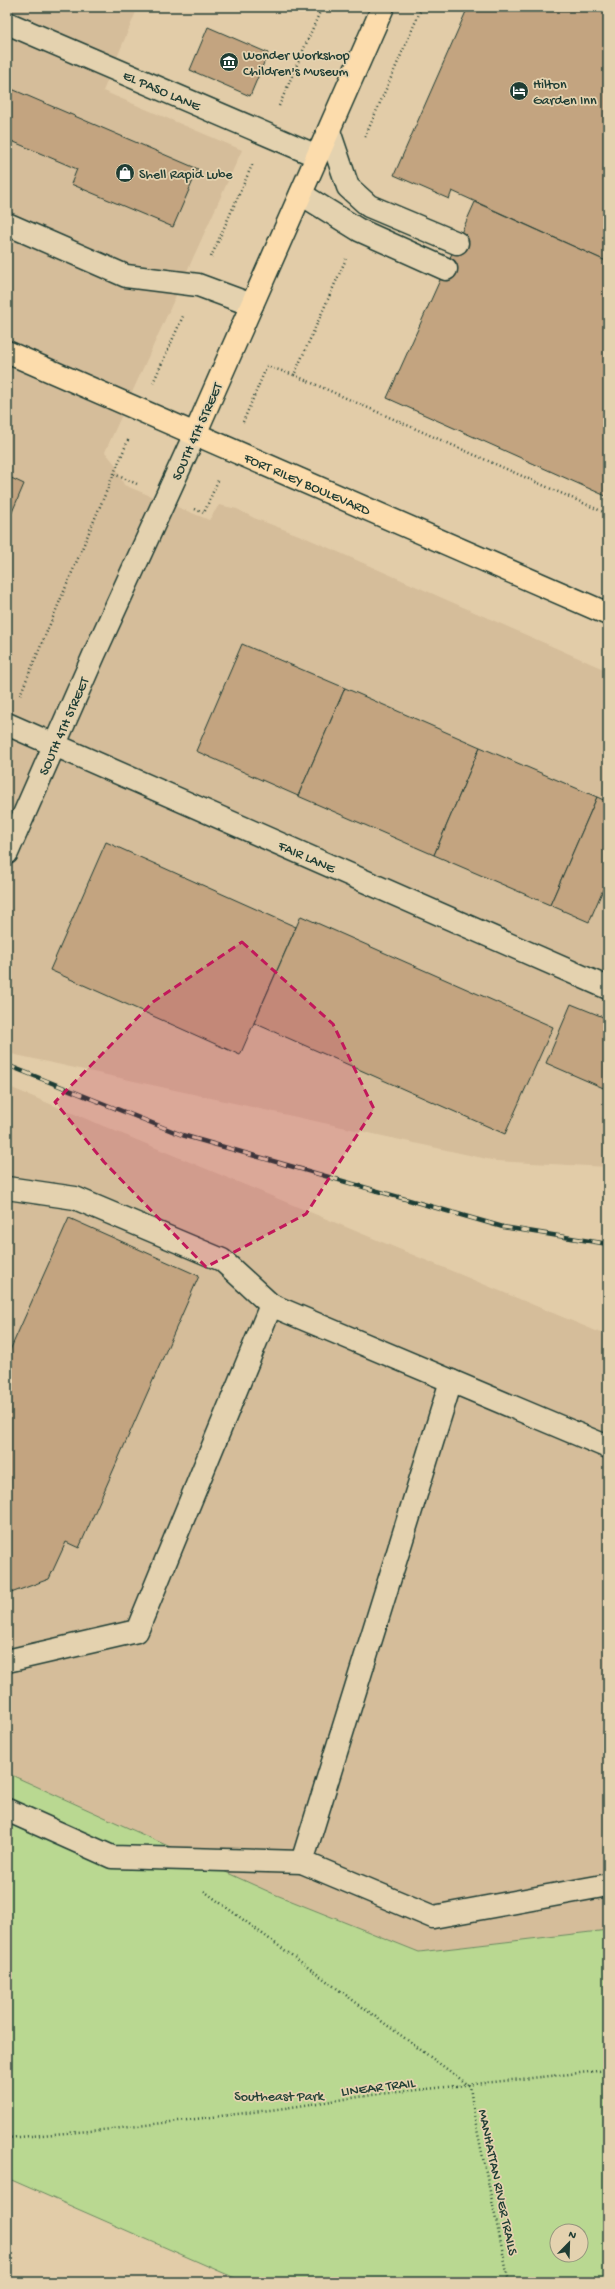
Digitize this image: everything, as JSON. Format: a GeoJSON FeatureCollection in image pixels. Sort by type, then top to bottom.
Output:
{"type":"FeatureCollection","features":[{"type":"Feature","properties":{"kind":"main road","name":"SOUTH 4TH STREET"},"geometry":{"type":"LineString","coordinates":[[195,434],[383,7]]}},
{"type":"Feature","properties":{"kind":"main road","name":"FORT RILEY BOULEVARD"},"geometry":{"type":"LineString","coordinates":[[7,352],[608,614]]}},
{"type":"Feature","properties":{"kind":"street","name":"EL PASO LANE"},"geometry":{"type":"LineString","coordinates":[[7,23],[317,156]]}},
{"type":"Feature","properties":{"kind":"street"},"geometry":{"type":"LineString","coordinates":[[329,131],[348,188],[358,197],[369,206],[457,242]]}},
{"type":"Feature","properties":{"kind":"street"},"geometry":{"type":"LineString","coordinates":[[301,194],[359,230],[446,268]]}},
{"type":"Feature","properties":{"kind":"street"},"geometry":{"type":"LineString","coordinates":[[7,224],[126,276],[198,285],[252,305]]}},
{"type":"Feature","properties":{"kind":"street","name":"SOUTH 4TH STREET"},"geometry":{"type":"LineString","coordinates":[[7,853],[97,649],[195,434]]}},
{"type":"Feature","properties":{"kind":"street","name":"FAIR LANE"},"geometry":{"type":"LineString","coordinates":[[7,724],[608,988]]}},
{"type":"Feature","properties":{"kind":"street"},"geometry":{"type":"LineString","coordinates":[[7,1188],[75,1198],[222,1260],[271,1305],[608,1447]]}},
{"type":"Feature","properties":{"kind":"street"},"geometry":{"type":"LineString","coordinates":[[7,1661],[137,1631],[271,1305]]}},
{"type":"Feature","properties":{"kind":"street"},"geometry":{"type":"LineString","coordinates":[[302,1862],[451,1381]]}},
{"type":"Feature","properties":{"kind":"street"},"geometry":{"type":"LineString","coordinates":[[7,1810],[112,1857],[160,1860],[302,1862],[433,1917],[608,1885]]}},
{"type":"Feature","properties":{"kind":"path"},"geometry":{"type":"LineString","coordinates":[[7,724],[141,411],[266,135],[322,7]]}},
{"type":"Feature","properties":{"kind":"path"},"geometry":{"type":"LineString","coordinates":[[363,140],[422,7]]}},
{"type":"Feature","properties":{"kind":"path"},"geometry":{"type":"LineString","coordinates":[[294,375],[359,230]]}},
{"type":"Feature","properties":{"kind":"path"},"geometry":{"type":"LineString","coordinates":[[204,513],[267,366],[294,375],[608,514]]}},
{"type":"Feature","properties":{"kind":"path"},"geometry":{"type":"LineString","coordinates":[[160,1860],[470,2086]]}},
{"type":"Feature","properties":{"kind":"path","name":"LINEAR TRAIL"},"geometry":{"type":"LineString","coordinates":[[7,2138],[113,2129],[278,2109],[379,2094],[470,2086],[608,2070]]}},
{"type":"Feature","properties":{"kind":"path","name":"MANHATTAN RIVER TRAILS"},"geometry":{"type":"LineString","coordinates":[[470,2086],[474,2115],[509,2282]]}},
{"type":"Feature","properties":{"kind":"highlighted area"},"geometry":{"type":"Polygon","coordinates":[[[242,942],[333,1024],[374,1109],[306,1214],[206,1267],[104,1162],[55,1102],[153,1002],[242,942]]]}},
{"type":"Feature","properties":{"kind":"shaded area"},"geometry":{"type":"Polygon","coordinates":[[[7,7],[138,7],[103,91],[242,150],[105,452],[115,464],[124,485],[209,520],[219,505],[237,509],[254,518],[304,537],[608,671],[608,1167],[496,1161],[7,1053],[7,7]]]}},
{"type":"Feature","properties":{"kind":"shaded area"},"geometry":{"type":"Polygon","coordinates":[[[7,1086],[608,1336],[608,1930],[419,1952],[274,1894],[7,1773],[7,1086]]]}},
{"type":"Feature","properties":{"kind":"green space","name":"Southeast Park"},"geometry":{"type":"Polygon","coordinates":[[[7,1773],[274,1894],[419,1952],[608,1930],[608,2282],[244,2282],[7,2178],[7,1773]]]}},
{"type":"Feature","properties":{"kind":"building","name":"Hilton Garden Inn"},"geometry":{"type":"Polygon","coordinates":[[[468,7],[608,7],[608,262],[452,191],[449,199],[394,175],[468,7]]]}},
{"type":"Feature","properties":{"kind":"building","name":"Wonder Workshop Children's Museum"},"geometry":{"type":"Polygon","coordinates":[[[208,27],[268,53],[250,96],[190,70],[208,27]]]}},
{"type":"Feature","properties":{"kind":"building"},"geometry":{"type":"Polygon","coordinates":[[[7,87],[198,169],[173,227],[71,184],[77,169],[7,139],[7,87]]]}},
{"type":"Feature","properties":{"kind":"building"},"geometry":{"type":"Polygon","coordinates":[[[475,202],[608,262],[608,497],[387,398],[475,202]]]}},
{"type":"Feature","properties":{"kind":"building"},"geometry":{"type":"Polygon","coordinates":[[[7,476],[24,484],[7,524],[7,476]]]}},
{"type":"Feature","properties":{"kind":"building"},"geometry":{"type":"Polygon","coordinates":[[[242,644],[345,688],[298,796],[196,751],[242,644]]]}},
{"type":"Feature","properties":{"kind":"building"},"geometry":{"type":"Polygon","coordinates":[[[345,688],[480,747],[434,855],[298,796],[345,688]]]}},
{"type":"Feature","properties":{"kind":"building"},"geometry":{"type":"Polygon","coordinates":[[[480,747],[597,797],[550,905],[434,855],[480,747]]]}},
{"type":"Feature","properties":{"kind":"building"},"geometry":{"type":"Polygon","coordinates":[[[597,797],[608,802],[608,878],[589,922],[550,905],[597,797]]]}},
{"type":"Feature","properties":{"kind":"building"},"geometry":{"type":"Polygon","coordinates":[[[106,842],[296,927],[240,1055],[50,970],[106,842]]]}},
{"type":"Feature","properties":{"kind":"building"},"geometry":{"type":"Polygon","coordinates":[[[301,916],[553,1027],[505,1134],[254,1023],[301,916]]]}},
{"type":"Feature","properties":{"kind":"building"},"geometry":{"type":"Polygon","coordinates":[[[571,1004],[608,1019],[608,1090],[546,1063],[571,1004]]]}},
{"type":"Feature","properties":{"kind":"building"},"geometry":{"type":"Polygon","coordinates":[[[69,1218],[199,1276],[79,1548],[66,1542],[49,1579],[11,1593],[7,1591],[7,1357],[69,1218]]]}},
{"type":"Feature","properties":{"kind":"railway"},"geometry":{"type":"LineString","coordinates":[[7,1065],[182,1135],[503,1227],[608,1244]]}},
{"type":"Feature","properties":{"kind":"place","name":"Wonder Workshop Children's Museum"},"geometry":{"type":"Point","coordinates":[229,62]}},
{"type":"Feature","properties":{"kind":"place","name":"Hilton Garden Inn"},"geometry":{"type":"Point","coordinates":[519,91]}},
{"type":"Feature","properties":{"kind":"place","name":"Shell Rapid Lube"},"geometry":{"type":"Point","coordinates":[125,173]}}]}
